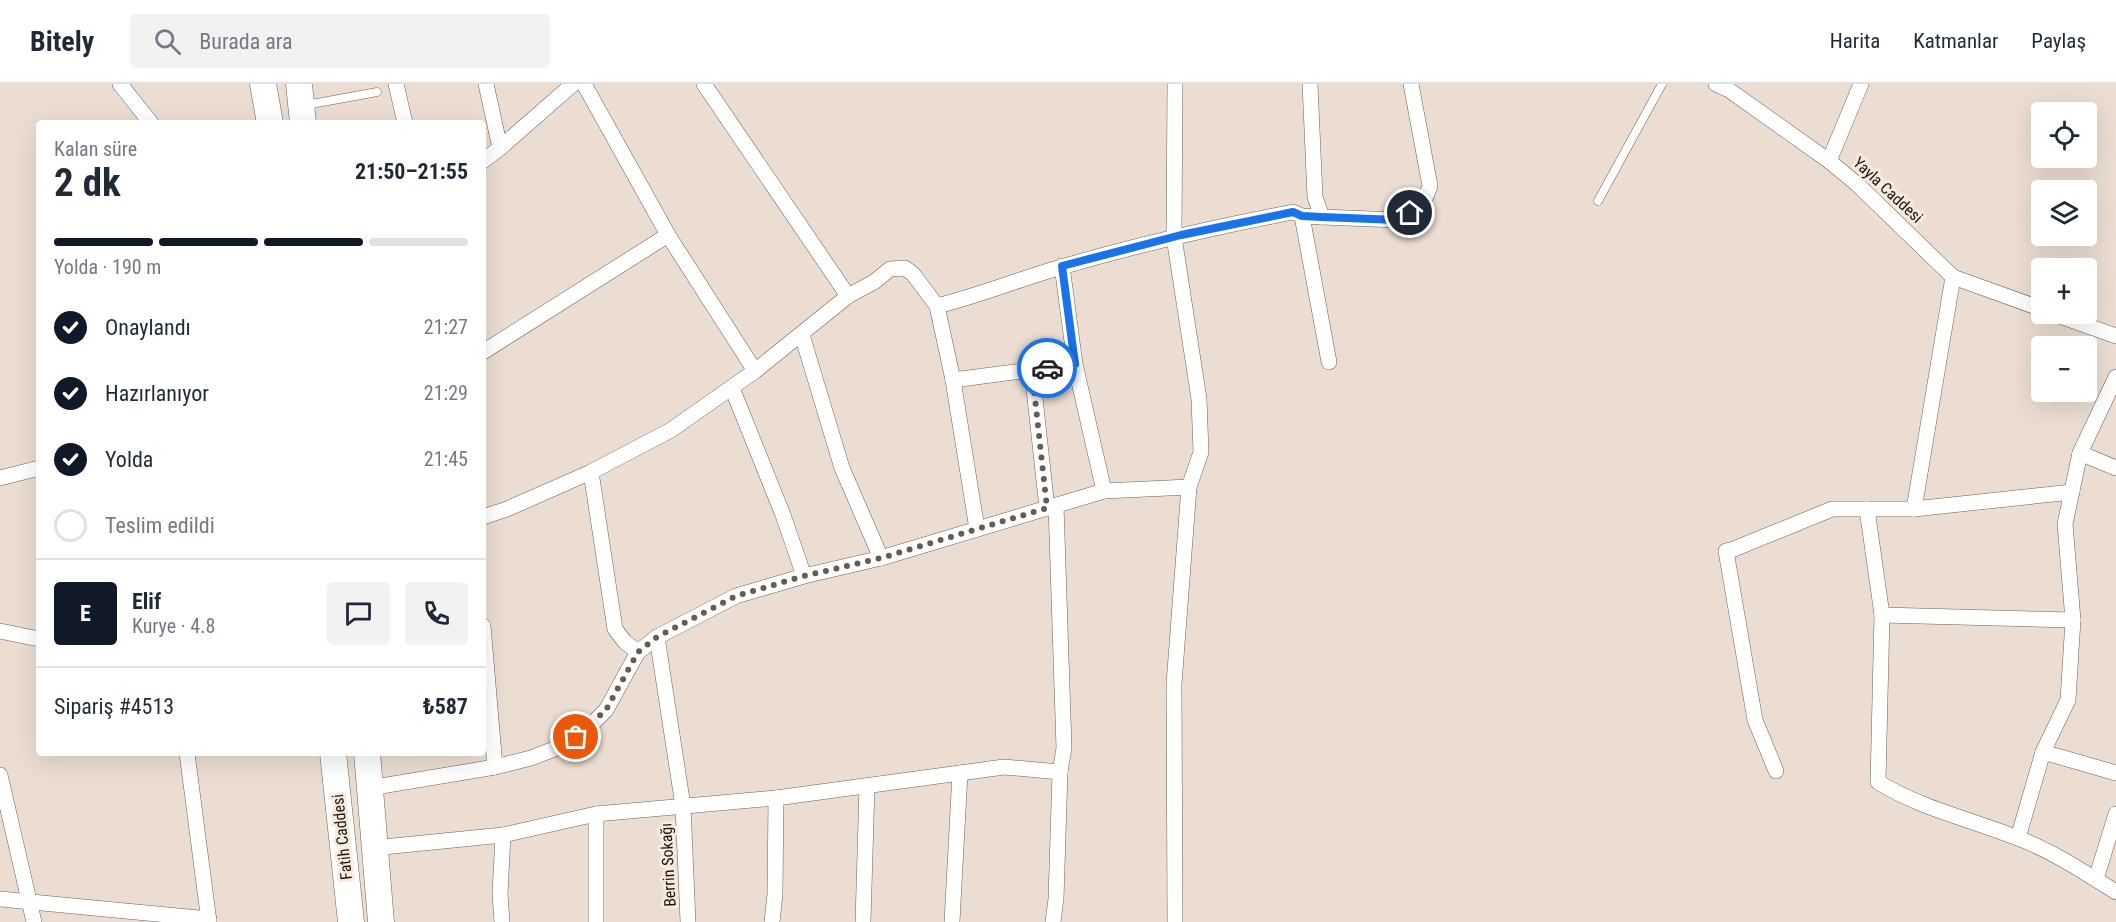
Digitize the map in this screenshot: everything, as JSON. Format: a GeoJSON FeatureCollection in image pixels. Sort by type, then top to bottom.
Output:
{"type":"FeatureCollection","features":[{"type":"Feature","properties":{"kind":"main road"},"geometry":{"type":"LineString","coordinates":[[263,84],[269,120]]}},
{"type":"Feature","properties":{"kind":"main road","name":"Fatih Caddesi"},"geometry":{"type":"LineString","coordinates":[[333,756],[351,922]]}},
{"type":"Feature","properties":{"kind":"main road","name":"Fatih Caddesi"},"geometry":{"type":"LineString","coordinates":[[367,756],[373,848],[381,922]]}},
{"type":"Feature","properties":{"kind":"street"},"geometry":{"type":"LineString","coordinates":[[120,84],[148,120]]}},
{"type":"Feature","properties":{"kind":"street"},"geometry":{"type":"LineString","coordinates":[[396,84],[404,120]]}},
{"type":"Feature","properties":{"kind":"street"},"geometry":{"type":"LineString","coordinates":[[486,84],[500,148]]}},
{"type":"Feature","properties":{"kind":"street"},"geometry":{"type":"LineString","coordinates":[[486,159],[573,84]]}},
{"type":"Feature","properties":{"kind":"street"},"geometry":{"type":"LineString","coordinates":[[584,84],[668,235],[754,371]]}},
{"type":"Feature","properties":{"kind":"street"},"geometry":{"type":"LineString","coordinates":[[704,84],[848,296]]}},
{"type":"Feature","properties":{"kind":"street"},"geometry":{"type":"LineString","coordinates":[[1175,84],[1174,237],[1199,399],[1201,452],[1189,487],[1174,684],[1175,922]]}},
{"type":"Feature","properties":{"kind":"street"},"geometry":{"type":"LineString","coordinates":[[1310,84],[1315,197],[1322,217]]}},
{"type":"Feature","properties":{"kind":"street"},"geometry":{"type":"LineString","coordinates":[[937,306],[970,298],[1062,266],[1174,237],[1293,212],[1302,216],[1397,220],[1422,206],[1430,186],[1411,84]]}},
{"type":"Feature","properties":{"kind":"street","name":"Yayla Caddesi"},"geometry":{"type":"LineString","coordinates":[[1716,84],[1729,90],[1829,161],[1857,184],[1953,277],[2031,305]]}},
{"type":"Feature","properties":{"kind":"street"},"geometry":{"type":"LineString","coordinates":[[1829,161],[1861,84]]}},
{"type":"Feature","properties":{"kind":"street"},"geometry":{"type":"LineString","coordinates":[[1302,216],[1329,362]]}},
{"type":"Feature","properties":{"kind":"street"},"geometry":{"type":"LineString","coordinates":[[486,350],[668,235]]}},
{"type":"Feature","properties":{"kind":"street"},"geometry":{"type":"LineString","coordinates":[[1062,266],[1075,364],[1104,491]]}},
{"type":"Feature","properties":{"kind":"street"},"geometry":{"type":"LineString","coordinates":[[486,516],[591,472],[671,430],[732,388],[802,335],[848,296],[890,269],[905,268],[913,274],[937,306],[953,380],[977,529]]}},
{"type":"Feature","properties":{"kind":"street"},"geometry":{"type":"LineString","coordinates":[[1914,509],[1953,277]]}},
{"type":"Feature","properties":{"kind":"street"},"geometry":{"type":"LineString","coordinates":[[2082,324],[2116,336]]}},
{"type":"Feature","properties":{"kind":"street"},"geometry":{"type":"LineString","coordinates":[[802,335],[842,468],[881,558]]}},
{"type":"Feature","properties":{"kind":"street"},"geometry":{"type":"LineString","coordinates":[[953,380],[1075,364]]}},
{"type":"Feature","properties":{"kind":"street"},"geometry":{"type":"LineString","coordinates":[[1032,371],[1051,507],[1064,748],[1060,772],[1056,899],[1053,922]]}},
{"type":"Feature","properties":{"kind":"street"},"geometry":{"type":"LineString","coordinates":[[2018,837],[2043,752],[2068,700],[2073,620],[2065,524],[2080,453],[2116,377]]}},
{"type":"Feature","properties":{"kind":"street"},"geometry":{"type":"LineString","coordinates":[[732,388],[783,514],[804,576]]}},
{"type":"Feature","properties":{"kind":"street"},"geometry":{"type":"LineString","coordinates":[[2080,453],[2116,468]]}},
{"type":"Feature","properties":{"kind":"street"},"geometry":{"type":"LineString","coordinates":[[0,478],[36,469]]}},
{"type":"Feature","properties":{"kind":"street"},"geometry":{"type":"LineString","coordinates":[[591,472],[615,629],[625,642],[638,652]]}},
{"type":"Feature","properties":{"kind":"street"},"geometry":{"type":"LineString","coordinates":[[369,788],[495,766],[547,753],[562,746],[586,729],[606,710],[638,652],[657,637],[736,596],[804,576],[881,558],[1104,491],[1189,487]]}},
{"type":"Feature","properties":{"kind":"street"},"geometry":{"type":"LineString","coordinates":[[1776,771],[1755,720],[1726,551],[1832,509],[1914,509],[2072,492]]}},
{"type":"Feature","properties":{"kind":"street"},"geometry":{"type":"LineString","coordinates":[[1867,509],[1882,615],[1878,782],[1901,796],[2018,837],[2079,868],[2116,892]]}},
{"type":"Feature","properties":{"kind":"street"},"geometry":{"type":"LineString","coordinates":[[1882,615],[2073,620]]}},
{"type":"Feature","properties":{"kind":"street"},"geometry":{"type":"LineString","coordinates":[[0,631],[36,638]]}},
{"type":"Feature","properties":{"kind":"street","name":"Berrin Sokağı"},"geometry":{"type":"LineString","coordinates":[[657,637],[683,806],[688,922]]}},
{"type":"Feature","properties":{"kind":"street"},"geometry":{"type":"LineString","coordinates":[[486,661],[495,766]]}},
{"type":"Feature","properties":{"kind":"street"},"geometry":{"type":"LineString","coordinates":[[2043,752],[2116,773]]}},
{"type":"Feature","properties":{"kind":"street"},"geometry":{"type":"LineString","coordinates":[[0,899],[209,921],[187,756]]}},
{"type":"Feature","properties":{"kind":"street"},"geometry":{"type":"LineString","coordinates":[[373,848],[503,834],[596,814],[776,798],[1004,767],[1060,772]]}},
{"type":"Feature","properties":{"kind":"street"},"geometry":{"type":"LineString","coordinates":[[952,922],[960,773]]}},
{"type":"Feature","properties":{"kind":"street"},"geometry":{"type":"LineString","coordinates":[[0,775],[34,922]]}},
{"type":"Feature","properties":{"kind":"street"},"geometry":{"type":"LineString","coordinates":[[863,922],[867,786]]}},
{"type":"Feature","properties":{"kind":"street"},"geometry":{"type":"LineString","coordinates":[[772,922],[775,894],[776,798]]}},
{"type":"Feature","properties":{"kind":"street"},"geometry":{"type":"LineString","coordinates":[[596,814],[596,922]]}},
{"type":"Feature","properties":{"kind":"street"},"geometry":{"type":"LineString","coordinates":[[2096,879],[2116,814]]}},
{"type":"Feature","properties":{"kind":"street"},"geometry":{"type":"LineString","coordinates":[[502,922],[500,894],[503,834]]}},
{"type":"Feature","properties":{"kind":"lane"},"geometry":{"type":"LineString","coordinates":[[1598,201],[1662,84]]}},
{"type":"Feature","properties":{"kind":"lane"},"geometry":{"type":"LineString","coordinates":[[301,104],[376,92]]}},
{"type":"Feature","properties":{"kind":"way so far"},"geometry":{"type":"LineString","coordinates":[[576,737],[606,710],[638,652],[657,637],[736,596],[804,576],[881,558],[1047,508],[1032,371],[1047,368]]}},
{"type":"Feature","properties":{"kind":"route"},"geometry":{"type":"LineString","coordinates":[[1047,368],[1075,364],[1062,266],[1181,235],[1293,212],[1302,216],[1397,220],[1410,213]]}}]}
